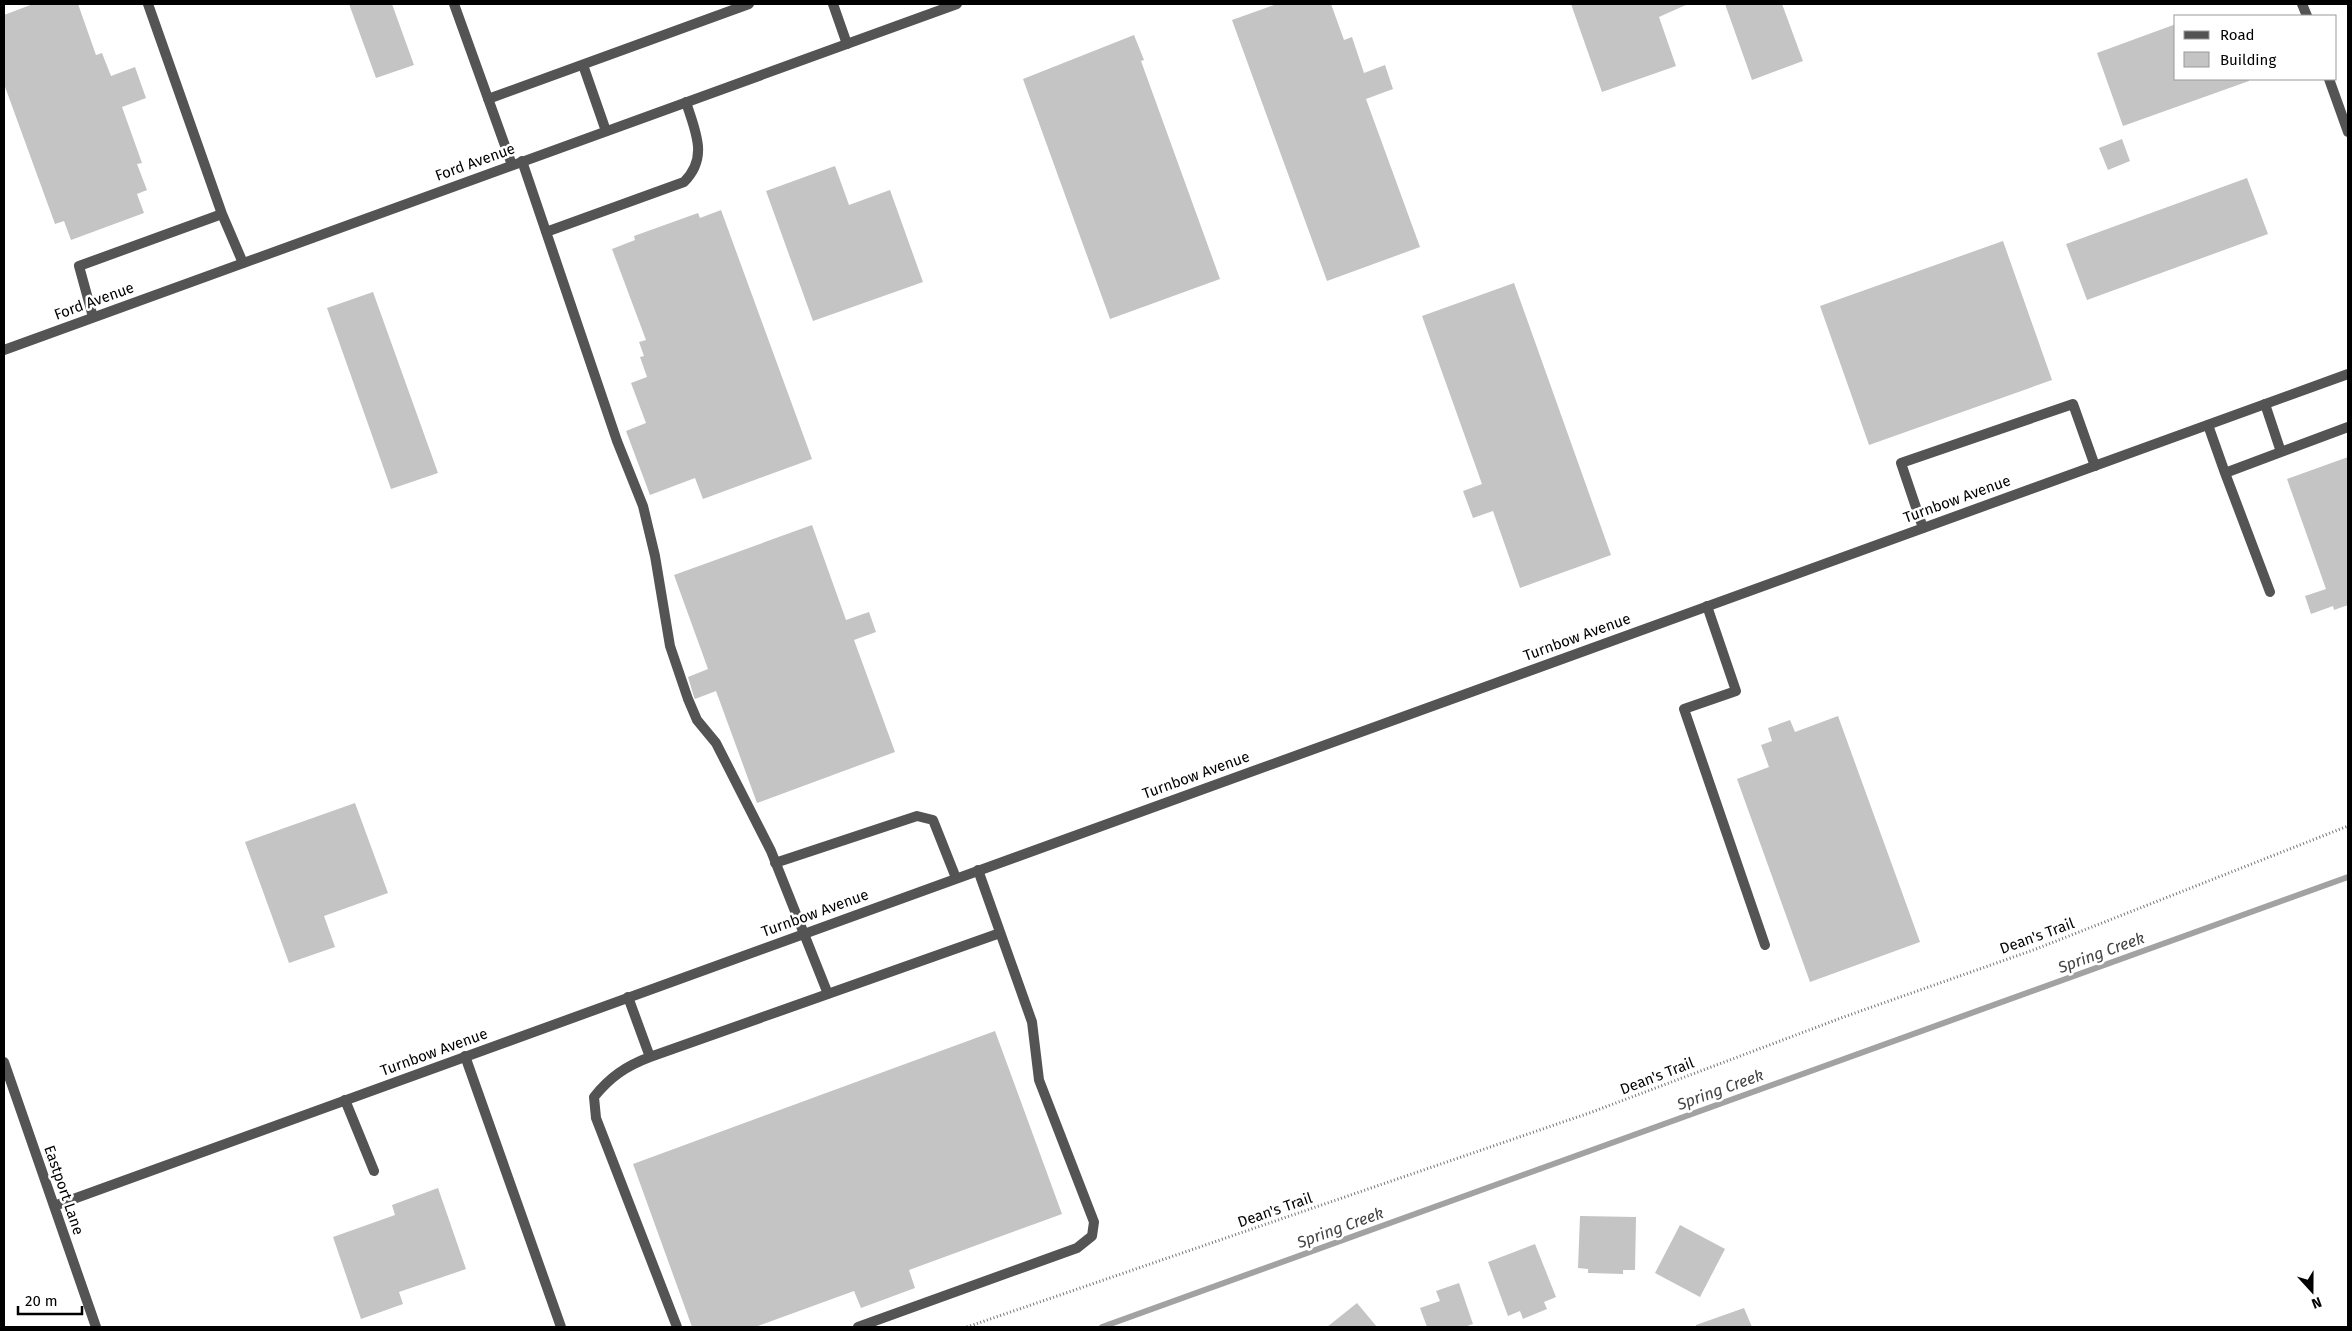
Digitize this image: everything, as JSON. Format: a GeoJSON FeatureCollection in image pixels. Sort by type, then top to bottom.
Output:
{"type":"FeatureCollection","features":[{"type":"Feature","properties":{"kind":"street"},"geometry":{"type":"LineString","coordinates":[[148,4],[222,214],[243,263]]}},
{"type":"Feature","properties":{"kind":"street"},"geometry":{"type":"LineString","coordinates":[[454,4],[512,165]]}},
{"type":"Feature","properties":{"kind":"street"},"geometry":{"type":"LineString","coordinates":[[488,99],[749,4]]}},
{"type":"Feature","properties":{"kind":"street"},"geometry":{"type":"LineString","coordinates":[[833,4],[847,44]]}},
{"type":"Feature","properties":{"kind":"street","name":"Ford Avenue"},"geometry":{"type":"LineString","coordinates":[[4,350],[957,4]]}},
{"type":"Feature","properties":{"kind":"street"},"geometry":{"type":"LineString","coordinates":[[583,65],[606,131]]}},
{"type":"Feature","properties":{"kind":"street"},"geometry":{"type":"LineString","coordinates":[[2329,80],[2348,132]]}},
{"type":"Feature","properties":{"kind":"street"},"geometry":{"type":"LineString","coordinates":[[546,232],[620,207],[684,182],[694,172],[698,142],[686,102]]}},
{"type":"Feature","properties":{"kind":"street"},"geometry":{"type":"LineString","coordinates":[[522,161],[617,441],[643,506],[655,556],[670,646],[688,699],[697,720],[716,744],[775,863],[805,933],[828,994]]}},
{"type":"Feature","properties":{"kind":"street"},"geometry":{"type":"LineString","coordinates":[[93,317],[79,266],[222,214]]}},
{"type":"Feature","properties":{"kind":"street","name":"Turnbow Avenue"},"geometry":{"type":"LineString","coordinates":[[54,1206],[2348,374]]}},
{"type":"Feature","properties":{"kind":"street"},"geometry":{"type":"LineString","coordinates":[[1923,528],[1901,464],[2073,404],[2094,466]]}},
{"type":"Feature","properties":{"kind":"street"},"geometry":{"type":"LineString","coordinates":[[2265,404],[2281,452]]}},
{"type":"Feature","properties":{"kind":"street"},"geometry":{"type":"LineString","coordinates":[[2208,425],[2270,592]]}},
{"type":"Feature","properties":{"kind":"street"},"geometry":{"type":"LineString","coordinates":[[2225,473],[2348,427]]}},
{"type":"Feature","properties":{"kind":"street"},"geometry":{"type":"LineString","coordinates":[[1707,606],[1736,691],[1684,709],[1765,945]]}},
{"type":"Feature","properties":{"kind":"street"},"geometry":{"type":"LineString","coordinates":[[775,863],[917,816],[933,820],[956,878]]}},
{"type":"Feature","properties":{"kind":"street"},"geometry":{"type":"LineString","coordinates":[[858,1327],[1077,1248],[1092,1236],[1094,1222],[1039,1080],[1032,1022],[978,870]]}},
{"type":"Feature","properties":{"kind":"street"},"geometry":{"type":"LineString","coordinates":[[676,1327],[596,1118],[594,1097],[607,1080],[629,1065],[650,1057],[1000,933]]}},
{"type":"Feature","properties":{"kind":"street"},"geometry":{"type":"LineString","coordinates":[[628,997],[650,1057]]}},
{"type":"Feature","properties":{"kind":"street"},"geometry":{"type":"LineString","coordinates":[[465,1056],[561,1327]]}},
{"type":"Feature","properties":{"kind":"street","name":"Eastport Lane"},"geometry":{"type":"LineString","coordinates":[[4,1062],[96,1327]]}},
{"type":"Feature","properties":{"kind":"street"},"geometry":{"type":"LineString","coordinates":[[345,1100],[374,1171]]}},
{"type":"Feature","properties":{"kind":"path","name":"Dean's Trail"},"geometry":{"type":"LineString","coordinates":[[967,1327],[1592,1112],[1841,1018],[2036,949],[2348,826]]}},
{"type":"Feature","properties":{"kind":"building"},"geometry":{"type":"Polygon","coordinates":[[[33,4],[78,4],[96,55],[102,53],[111,76],[135,67],[146,98],[122,107],[142,163],[137,164],[147,190],[137,194],[144,213],[71,240],[64,221],[55,224],[4,84],[4,15],[33,4]]]}},
{"type":"Feature","properties":{"kind":"building"},"geometry":{"type":"Polygon","coordinates":[[[349,4],[392,4],[414,65],[376,78],[349,4]]]}},
{"type":"Feature","properties":{"kind":"building"},"geometry":{"type":"Polygon","coordinates":[[[1277,4],[1331,4],[1344,40],[1352,37],[1364,73],[1385,65],[1393,89],[1366,99],[1420,247],[1327,281],[1232,20],[1277,4]]]}},
{"type":"Feature","properties":{"kind":"building"},"geometry":{"type":"Polygon","coordinates":[[[1571,4],[1688,4],[1659,17],[1676,66],[1602,92],[1571,4]]]}},
{"type":"Feature","properties":{"kind":"building"},"geometry":{"type":"Polygon","coordinates":[[[1725,4],[1782,4],[1803,61],[1752,80],[1725,4]]]}},
{"type":"Feature","properties":{"kind":"building"},"geometry":{"type":"Polygon","coordinates":[[[2174,25],[2174,80],[2249,81],[2123,126],[2097,53],[2174,25]]]}},
{"type":"Feature","properties":{"kind":"building"},"geometry":{"type":"Polygon","coordinates":[[[1134,35],[1144,60],[1141,61],[1220,279],[1110,319],[1023,79],[1134,35]]]}},
{"type":"Feature","properties":{"kind":"building"},"geometry":{"type":"Polygon","coordinates":[[[2122,139],[2130,161],[2108,170],[2099,148],[2122,139]]]}},
{"type":"Feature","properties":{"kind":"building"},"geometry":{"type":"Polygon","coordinates":[[[835,166],[849,205],[890,190],[923,282],[813,321],[766,191],[835,166]]]}},
{"type":"Feature","properties":{"kind":"building"},"geometry":{"type":"Polygon","coordinates":[[[2247,178],[2268,234],[2087,300],[2066,244],[2247,178]]]}},
{"type":"Feature","properties":{"kind":"building"},"geometry":{"type":"Polygon","coordinates":[[[721,210],[812,459],[703,499],[695,478],[650,495],[626,431],[646,423],[631,383],[647,377],[640,357],[644,356],[639,342],[646,340],[612,249],[635,240],[634,236],[698,213],[700,218],[721,210]]]}},
{"type":"Feature","properties":{"kind":"building"},"geometry":{"type":"Polygon","coordinates":[[[2003,241],[2052,380],[1869,445],[1820,306],[2003,241]]]}},
{"type":"Feature","properties":{"kind":"building"},"geometry":{"type":"Polygon","coordinates":[[[1514,283],[1611,555],[1520,588],[1493,511],[1473,518],[1463,491],[1482,484],[1422,316],[1514,283]]]}},
{"type":"Feature","properties":{"kind":"building"},"geometry":{"type":"Polygon","coordinates":[[[373,292],[438,473],[391,489],[327,308],[373,292]]]}},
{"type":"Feature","properties":{"kind":"building"},"geometry":{"type":"Polygon","coordinates":[[[2348,457],[2348,605],[2334,610],[2333,606],[2311,614],[2305,596],[2326,589],[2287,479],[2348,457]]]}},
{"type":"Feature","properties":{"kind":"building"},"geometry":{"type":"Polygon","coordinates":[[[812,525],[846,620],[869,612],[876,632],[854,640],[895,752],[757,803],[716,691],[695,699],[694,697],[688,677],[708,669],[674,575],[812,525]]]}},
{"type":"Feature","properties":{"kind":"building"},"geometry":{"type":"Polygon","coordinates":[[[1838,716],[1920,942],[1810,982],[1737,779],[1769,767],[1761,745],[1772,741],[1768,728],[1790,720],[1795,732],[1838,716]]]}},
{"type":"Feature","properties":{"kind":"building"},"geometry":{"type":"Polygon","coordinates":[[[355,803],[388,893],[324,916],[335,947],[289,963],[245,842],[355,803]]]}},
{"type":"Feature","properties":{"kind":"building"},"geometry":{"type":"Polygon","coordinates":[[[995,1031],[1062,1214],[909,1270],[915,1288],[861,1308],[854,1291],[755,1327],[692,1327],[633,1164],[995,1031]]]}},
{"type":"Feature","properties":{"kind":"building"},"geometry":{"type":"Polygon","coordinates":[[[438,1188],[466,1269],[399,1292],[403,1304],[361,1319],[333,1237],[395,1215],[392,1205],[438,1188]]]}},
{"type":"Feature","properties":{"kind":"building"},"geometry":{"type":"Polygon","coordinates":[[[1580,1216],[1636,1217],[1635,1270],[1623,1270],[1623,1274],[1588,1273],[1588,1269],[1578,1268],[1580,1216]]]}},
{"type":"Feature","properties":{"kind":"building"},"geometry":{"type":"Polygon","coordinates":[[[1680,1225],[1725,1249],[1700,1297],[1655,1273],[1680,1225]]]}},
{"type":"Feature","properties":{"kind":"building"},"geometry":{"type":"Polygon","coordinates":[[[1535,1244],[1556,1297],[1544,1302],[1547,1309],[1523,1319],[1520,1311],[1508,1316],[1488,1262],[1535,1244]]]}},
{"type":"Feature","properties":{"kind":"building"},"geometry":{"type":"Polygon","coordinates":[[[1459,1283],[1473,1324],[1464,1327],[1427,1327],[1420,1308],[1440,1301],[1436,1291],[1459,1283]]]}},
{"type":"Feature","properties":{"kind":"building"},"geometry":{"type":"Polygon","coordinates":[[[1357,1303],[1377,1327],[1327,1327],[1357,1303]]]}},
{"type":"Feature","properties":{"kind":"building"},"geometry":{"type":"Polygon","coordinates":[[[1744,1308],[1752,1327],[1696,1327],[1696,1325],[1744,1308]]]}},
{"type":"Feature","properties":{"kind":"waterway","name":"Spring Creek"},"geometry":{"type":"LineString","coordinates":[[1102,1327],[2348,877]]}}]}
